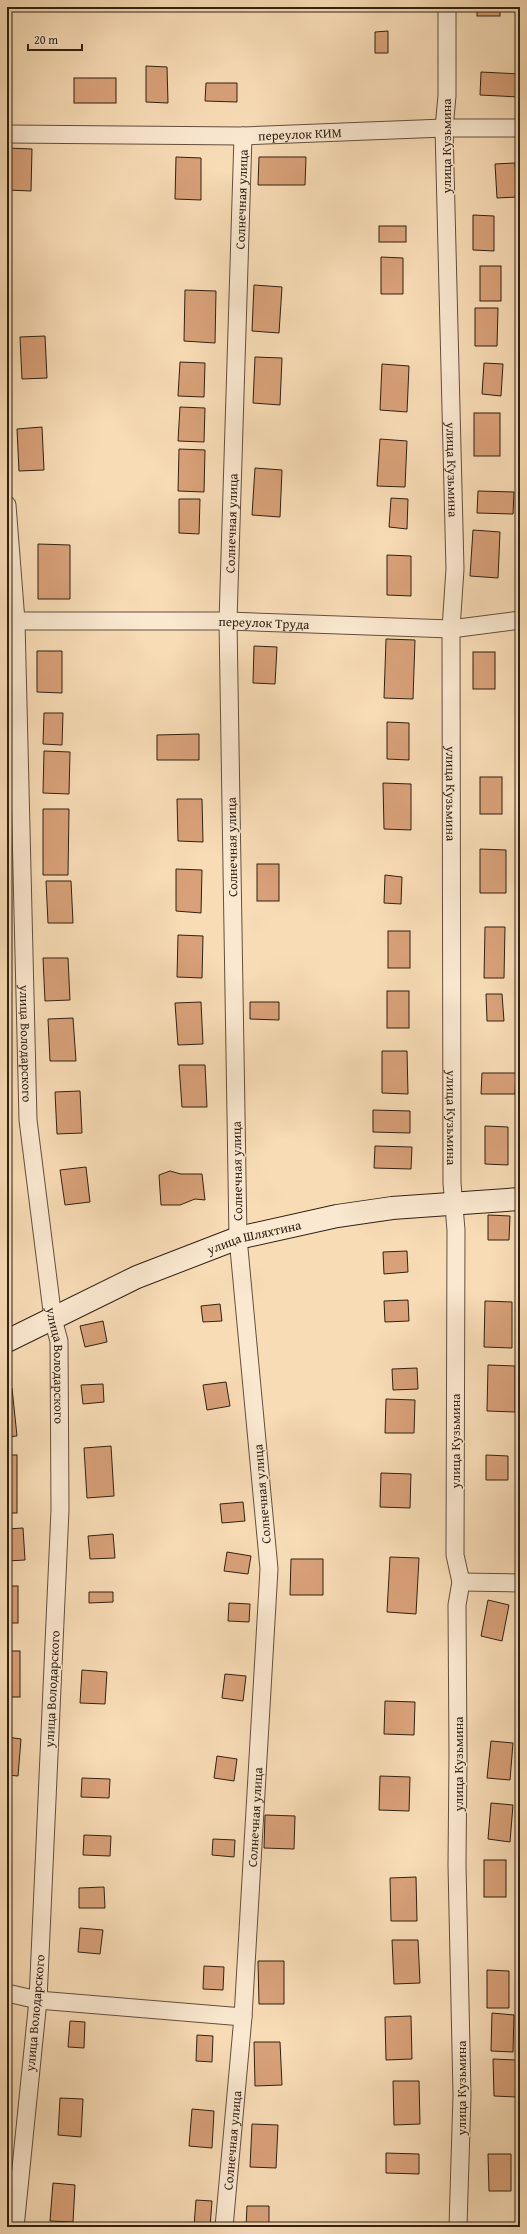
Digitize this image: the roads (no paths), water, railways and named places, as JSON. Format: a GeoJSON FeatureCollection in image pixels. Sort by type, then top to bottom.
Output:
{"type":"FeatureCollection","features":[{"type":"Feature","properties":{"kind":"main road","name":"улица Шляхтина"},"geometry":{"type":"LineString","coordinates":[[7,1341],[137,1277],[238,1238],[353,1214],[392,1208],[520,1199]]}},
{"type":"Feature","properties":{"kind":"street","name":"улица Кузьмина"},"geometry":{"type":"LineString","coordinates":[[447,7],[447,96],[444,128],[455,568],[451,629],[453,1203],[456,1230],[455,1555],[461,1582],[457,1605],[457,1865],[462,2095],[458,2227]]}},
{"type":"Feature","properties":{"kind":"street","name":"переулок КИМ"},"geometry":{"type":"LineString","coordinates":[[7,134],[243,136],[444,128],[520,128]]}},
{"type":"Feature","properties":{"kind":"street","name":"Солнечная улица"},"geometry":{"type":"LineString","coordinates":[[224,2227],[243,2017],[269,1569],[238,1238],[228,621],[243,136]]}},
{"type":"Feature","properties":{"kind":"street","name":"улица Володарского"},"geometry":{"type":"LineString","coordinates":[[7,505],[28,1120],[53,1319],[59,1341],[60,1510],[38,2000],[15,2227]]}},
{"type":"Feature","properties":{"kind":"street","name":"переулок Труда"},"geometry":{"type":"LineString","coordinates":[[12,621],[228,621],[451,629],[520,620]]}},
{"type":"Feature","properties":{"kind":"street"},"geometry":{"type":"LineString","coordinates":[[461,1582],[520,1583]]}},
{"type":"Feature","properties":{"kind":"street"},"geometry":{"type":"LineString","coordinates":[[7,1993],[38,2000],[243,2017]]}}]}
